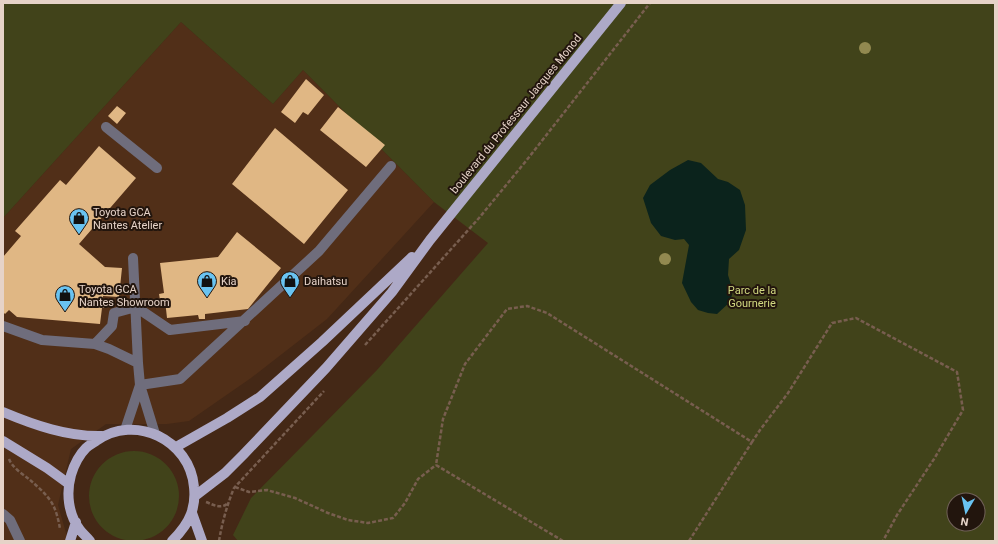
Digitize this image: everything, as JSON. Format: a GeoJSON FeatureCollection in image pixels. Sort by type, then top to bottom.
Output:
{"type":"FeatureCollection","features":[{"type":"Feature","properties":{"kind":"main road","name":"boulevard du Professeur Jacques Monod"},"geometry":{"type":"LineString","coordinates":[[430,240],[621,3]]}},
{"type":"Feature","properties":{"kind":"main road"},"geometry":{"type":"LineString","coordinates":[[176,447],[260,397],[322,342],[430,240]]}},
{"type":"Feature","properties":{"kind":"main road"},"geometry":{"type":"LineString","coordinates":[[195,496],[230,469],[326,368],[392,292],[430,240]]}},
{"type":"Feature","properties":{"kind":"main road"},"geometry":{"type":"LineString","coordinates":[[3,412],[32,424],[62,432],[92,437],[125,430],[141,430],[155,434],[176,447],[187,461],[193,478],[195,496],[192,514],[183,530],[172,541]]}},
{"type":"Feature","properties":{"kind":"main road"},"geometry":{"type":"LineString","coordinates":[[90,541],[80,530],[72,515],[68,500],[68,484],[74,465],[86,448],[102,436]]}},
{"type":"Feature","properties":{"kind":"main road"},"geometry":{"type":"LineString","coordinates":[[3,441],[47,468],[68,484]]}},
{"type":"Feature","properties":{"kind":"main road"},"geometry":{"type":"LineString","coordinates":[[192,514],[202,541]]}},
{"type":"Feature","properties":{"kind":"main road"},"geometry":{"type":"LineString","coordinates":[[70,541],[76,522]]}},
{"type":"Feature","properties":{"kind":"street"},"geometry":{"type":"LineString","coordinates":[[106,127],[157,168]]}},
{"type":"Feature","properties":{"kind":"street"},"geometry":{"type":"LineString","coordinates":[[140,385],[180,379],[245,321],[319,251],[391,166]]}},
{"type":"Feature","properties":{"kind":"street"},"geometry":{"type":"LineString","coordinates":[[133,258],[140,385],[155,434]]}},
{"type":"Feature","properties":{"kind":"street"},"geometry":{"type":"LineString","coordinates":[[96,344],[112,326],[114,313],[136,307],[170,330],[245,321]]}},
{"type":"Feature","properties":{"kind":"street"},"geometry":{"type":"LineString","coordinates":[[3,326],[42,340],[96,344],[138,363]]}},
{"type":"Feature","properties":{"kind":"street"},"geometry":{"type":"LineString","coordinates":[[125,430],[140,385]]}},
{"type":"Feature","properties":{"kind":"street"},"geometry":{"type":"LineString","coordinates":[[3,514],[10,520],[20,541]]}},
{"type":"Feature","properties":{"kind":"path"},"geometry":{"type":"LineString","coordinates":[[361,349],[479,218],[526,161],[650,3]]}},
{"type":"Feature","properties":{"kind":"path"},"geometry":{"type":"LineString","coordinates":[[235,487],[249,492],[267,490],[295,498],[328,513],[348,520],[368,523],[393,518],[405,503],[418,479],[436,465],[442,419],[465,364],[507,309],[527,306],[547,313],[752,442]]}},
{"type":"Feature","properties":{"kind":"path"},"geometry":{"type":"LineString","coordinates":[[688,541],[760,430],[788,393],[832,323],[856,318],[957,372],[963,410],[934,459],[897,515],[883,541]]}},
{"type":"Feature","properties":{"kind":"path"},"geometry":{"type":"LineString","coordinates":[[219,541],[228,504],[235,487],[327,387]]}},
{"type":"Feature","properties":{"kind":"path"},"geometry":{"type":"LineString","coordinates":[[3,441],[10,463],[45,495],[54,507],[60,531]]}},
{"type":"Feature","properties":{"kind":"path"},"geometry":{"type":"LineString","coordinates":[[436,465],[563,541]]}},
{"type":"Feature","properties":{"kind":"path"},"geometry":{"type":"LineString","coordinates":[[195,496],[219,507],[224,507],[228,504]]}},
{"type":"Feature","properties":{"kind":"shaded area"},"geometry":{"type":"Polygon","coordinates":[[[181,22],[273,104],[303,70],[434,202],[327,319],[251,378],[189,421],[167,424],[106,424],[71,449],[58,505],[69,541],[3,541],[3,218],[181,22]]]}},
{"type":"Feature","properties":{"kind":"green space","name":"Parc de la Gournerie"},"geometry":{"type":"Polygon","coordinates":[[[3,3],[995,3],[995,541],[238,541],[233,535],[251,498],[377,370],[488,243],[434,202],[303,70],[273,104],[181,22],[3,218],[3,3]]]}},
{"type":"Feature","properties":{"kind":"green space"},"geometry":{"type":"Polygon","coordinates":[[[134,451],[143,452],[159,459],[171,471],[178,487],[178,505],[171,521],[159,533],[143,540],[134,541],[125,540],[109,533],[97,521],[90,505],[89,496],[90,487],[97,471],[109,459],[125,452],[134,451]]]}},
{"type":"Feature","properties":{"kind":"water"},"geometry":{"type":"Polygon","coordinates":[[[688,160],[701,163],[718,179],[728,182],[740,190],[745,205],[746,230],[739,250],[729,259],[728,275],[733,291],[730,302],[717,314],[698,310],[691,302],[682,283],[689,245],[684,239],[675,240],[661,236],[651,223],[643,198],[650,185],[670,170],[688,160]]]}},
{"type":"Feature","properties":{"kind":"building"},"geometry":{"type":"Polygon","coordinates":[[[306,79],[324,95],[308,115],[303,112],[295,123],[281,112],[306,79]]]}},
{"type":"Feature","properties":{"kind":"building"},"geometry":{"type":"Polygon","coordinates":[[[117,106],[126,113],[117,124],[108,116],[117,106]]]}},
{"type":"Feature","properties":{"kind":"building"},"geometry":{"type":"Polygon","coordinates":[[[338,107],[385,145],[366,167],[320,130],[338,107]]]}},
{"type":"Feature","properties":{"kind":"building"},"geometry":{"type":"Polygon","coordinates":[[[275,128],[348,190],[304,244],[232,184],[275,128]]]}},
{"type":"Feature","properties":{"kind":"building"},"geometry":{"type":"Polygon","coordinates":[[[99,146],[136,178],[79,244],[105,267],[122,268],[119,297],[103,296],[103,301],[108,301],[107,308],[102,308],[100,324],[17,317],[9,310],[5,314],[3,312],[3,257],[21,236],[15,231],[60,180],[66,185],[99,146]]]}},
{"type":"Feature","properties":{"kind":"building"},"geometry":{"type":"Polygon","coordinates":[[[237,232],[281,268],[248,309],[205,314],[205,319],[199,319],[198,315],[167,318],[165,300],[160,300],[159,294],[164,293],[160,263],[218,257],[237,232]]]}},
{"type":"Feature","properties":{"kind":"place","name":"Toyota GCA Nantes Atelier"},"geometry":{"type":"Point","coordinates":[79,235]}},
{"type":"Feature","properties":{"kind":"place","name":"Kia"},"geometry":{"type":"Point","coordinates":[207,298]}},
{"type":"Feature","properties":{"kind":"place","name":"Daihatsu"},"geometry":{"type":"Point","coordinates":[290,298]}},
{"type":"Feature","properties":{"kind":"place","name":"Toyota GCA Nantes Showroom"},"geometry":{"type":"Point","coordinates":[65,312]}}]}
